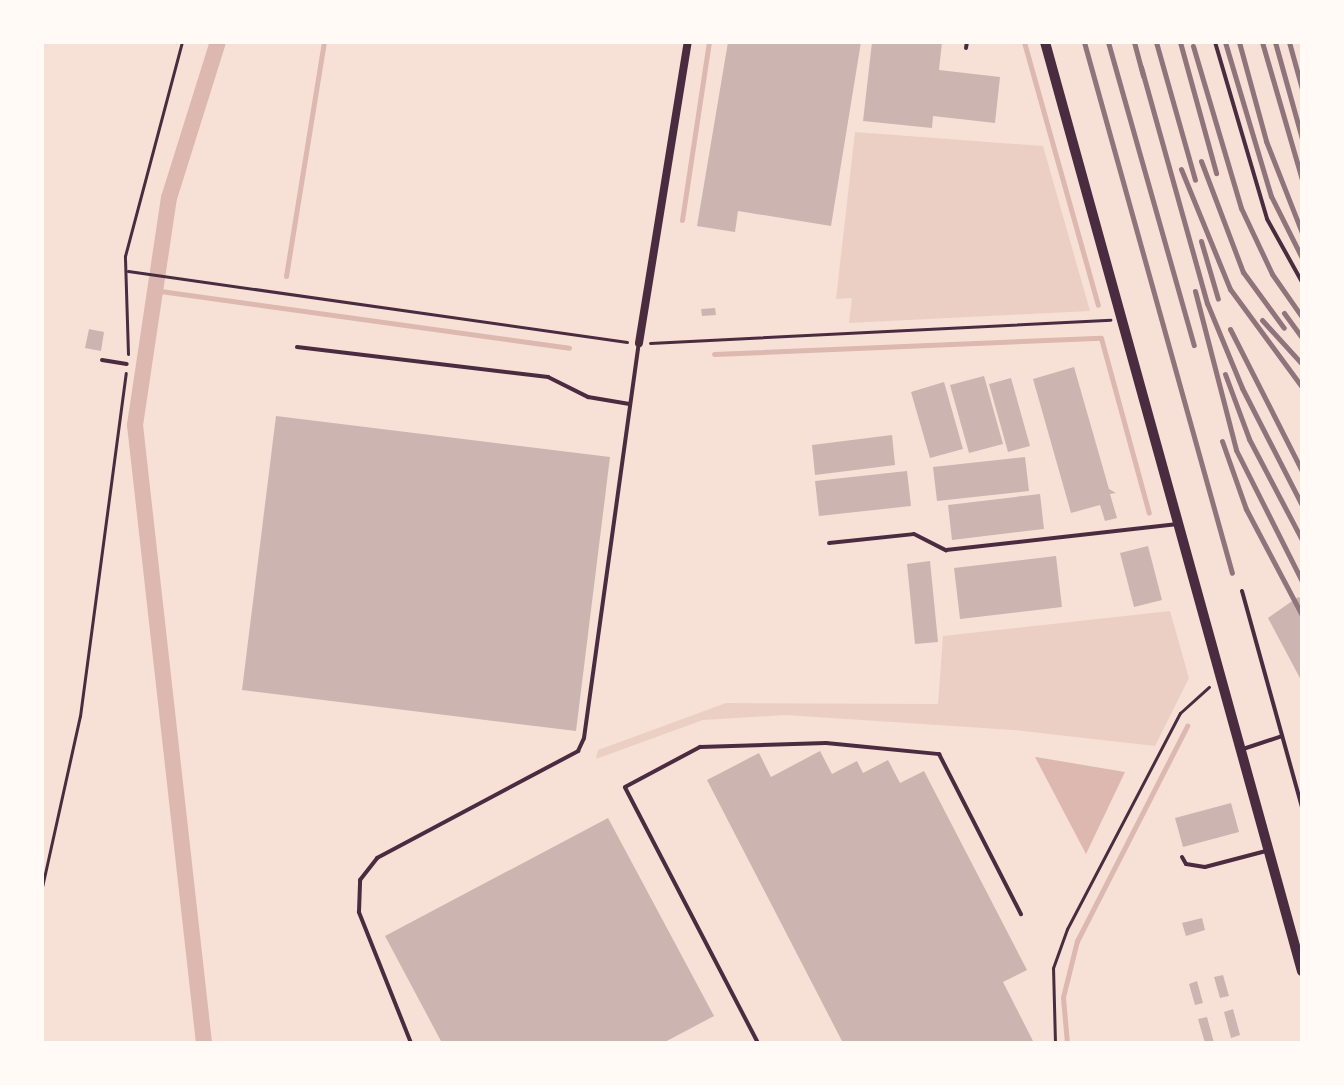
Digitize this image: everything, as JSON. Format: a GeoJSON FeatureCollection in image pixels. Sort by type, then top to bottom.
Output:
{"type":"FeatureCollection","features":[{"type":"Feature","properties":{"kind":"street"},"geometry":{"type":"LineString","coordinates":[[639,343],[688,42]]}},
{"type":"Feature","properties":{"kind":"street"},"geometry":{"type":"LineString","coordinates":[[1045,42],[1302,971]]}},
{"type":"Feature","properties":{"kind":"lane"},"geometry":{"type":"LineString","coordinates":[[1215,42],[1267,219],[1302,282]]}},
{"type":"Feature","properties":{"kind":"lane"},"geometry":{"type":"LineString","coordinates":[[411,1043],[359,912],[360,880],[377,858],[578,751],[584,738],[639,343]]}},
{"type":"Feature","properties":{"kind":"lane"},"geometry":{"type":"LineString","coordinates":[[297,347],[548,377],[588,397],[629,404]]}},
{"type":"Feature","properties":{"kind":"lane"},"geometry":{"type":"LineString","coordinates":[[102,360],[127,364]]}},
{"type":"Feature","properties":{"kind":"lane"},"geometry":{"type":"LineString","coordinates":[[829,543],[914,534],[946,550],[1179,524]]}},
{"type":"Feature","properties":{"kind":"lane"},"geometry":{"type":"LineString","coordinates":[[1242,591],[1302,808]]}},
{"type":"Feature","properties":{"kind":"lane"},"geometry":{"type":"LineString","coordinates":[[1241,749],[1282,736]]}},
{"type":"Feature","properties":{"kind":"lane"},"geometry":{"type":"LineString","coordinates":[[758,1043],[625,787],[700,747],[826,743],[939,754],[1021,914]]}},
{"type":"Feature","properties":{"kind":"lane"},"geometry":{"type":"LineString","coordinates":[[1182,857],[1186,864],[1205,867],[1269,850]]}},
{"type":"Feature","properties":{"kind":"path"},"geometry":{"type":"LineString","coordinates":[[42,887],[80,716],[127,364],[128,271],[125,256],[182,42]]}},
{"type":"Feature","properties":{"kind":"path"},"geometry":{"type":"LineString","coordinates":[[128,271],[639,343],[1122,317]]}},
{"type":"Feature","properties":{"kind":"path"},"geometry":{"type":"LineString","coordinates":[[1055,1043],[1053,968],[1067,929],[1180,713],[1221,678]]}},
{"type":"Feature","properties":{"kind":"shaded area"},"geometry":{"type":"Polygon","coordinates":[[[855,132],[1043,146],[1090,311],[849,323],[852,298],[836,299],[855,132]]]}},
{"type":"Feature","properties":{"kind":"shaded area"},"geometry":{"type":"Polygon","coordinates":[[[1170,611],[1189,678],[1155,746],[1013,730],[786,715],[703,720],[596,759],[598,750],[726,703],[938,704],[943,636],[1170,611]]]}},
{"type":"Feature","properties":{"kind":"shaded area"},"geometry":{"type":"Polygon","coordinates":[[[1035,757],[1125,772],[1086,854],[1035,757]]]}},
{"type":"Feature","properties":{"kind":"building"},"geometry":{"type":"Polygon","coordinates":[[[728,42],[861,42],[831,226],[738,211],[735,232],[697,226],[728,42]]]}},
{"type":"Feature","properties":{"kind":"building"},"geometry":{"type":"Polygon","coordinates":[[[872,42],[942,42],[939,70],[1000,77],[995,123],[933,116],[932,128],[863,121],[872,42]]]}},
{"type":"Feature","properties":{"kind":"building"},"geometry":{"type":"Polygon","coordinates":[[[715,308],[716,315],[702,316],[701,309],[715,308]]]}},
{"type":"Feature","properties":{"kind":"building"},"geometry":{"type":"Polygon","coordinates":[[[89,329],[104,332],[101,351],[85,348],[89,329]]]}},
{"type":"Feature","properties":{"kind":"building"},"geometry":{"type":"Polygon","coordinates":[[[1074,367],[1109,489],[1116,493],[1110,494],[1117,518],[1105,521],[1100,505],[1071,513],[1033,379],[1074,367]]]}},
{"type":"Feature","properties":{"kind":"building"},"geometry":{"type":"Polygon","coordinates":[[[984,376],[1003,444],[969,453],[950,385],[984,376]]]}},
{"type":"Feature","properties":{"kind":"building"},"geometry":{"type":"Polygon","coordinates":[[[1011,378],[1030,446],[1008,452],[989,384],[1011,378]]]}},
{"type":"Feature","properties":{"kind":"building"},"geometry":{"type":"Polygon","coordinates":[[[944,382],[963,449],[930,458],[911,392],[944,382]]]}},
{"type":"Feature","properties":{"kind":"building"},"geometry":{"type":"Polygon","coordinates":[[[276,416],[610,457],[576,731],[242,690],[276,416]]]}},
{"type":"Feature","properties":{"kind":"building"},"geometry":{"type":"Polygon","coordinates":[[[892,435],[895,465],[815,475],[812,445],[892,435]]]}},
{"type":"Feature","properties":{"kind":"building"},"geometry":{"type":"Polygon","coordinates":[[[1025,457],[1029,491],[937,501],[933,467],[1025,457]]]}},
{"type":"Feature","properties":{"kind":"building"},"geometry":{"type":"Polygon","coordinates":[[[907,471],[911,506],[819,516],[815,481],[907,471]]]}},
{"type":"Feature","properties":{"kind":"building"},"geometry":{"type":"Polygon","coordinates":[[[1040,494],[1044,529],[952,540],[948,505],[1040,494]]]}},
{"type":"Feature","properties":{"kind":"building"},"geometry":{"type":"Polygon","coordinates":[[[1148,546],[1162,600],[1134,607],[1120,553],[1148,546]]]}},
{"type":"Feature","properties":{"kind":"building"},"geometry":{"type":"Polygon","coordinates":[[[1056,556],[1062,607],[960,619],[954,568],[1056,556]]]}},
{"type":"Feature","properties":{"kind":"building"},"geometry":{"type":"Polygon","coordinates":[[[930,561],[938,642],[915,644],[907,564],[930,561]]]}},
{"type":"Feature","properties":{"kind":"building"},"geometry":{"type":"Polygon","coordinates":[[[1298,597],[1302,599],[1302,682],[1268,618],[1298,597]]]}},
{"type":"Feature","properties":{"kind":"building"},"geometry":{"type":"Polygon","coordinates":[[[820,751],[832,774],[857,761],[863,773],[888,760],[900,783],[924,771],[1027,970],[1003,982],[1034,1043],[843,1043],[707,780],[759,753],[771,777],[820,751]]]}},
{"type":"Feature","properties":{"kind":"building"},"geometry":{"type":"Polygon","coordinates":[[[1231,803],[1239,832],[1183,847],[1175,818],[1231,803]]]}},
{"type":"Feature","properties":{"kind":"building"},"geometry":{"type":"Polygon","coordinates":[[[608,818],[714,1016],[663,1043],[442,1043],[385,936],[608,818]]]}},
{"type":"Feature","properties":{"kind":"building"},"geometry":{"type":"Polygon","coordinates":[[[1202,918],[1205,930],[1186,936],[1182,923],[1202,918]]]}},
{"type":"Feature","properties":{"kind":"building"},"geometry":{"type":"Polygon","coordinates":[[[1223,975],[1229,996],[1220,998],[1214,977],[1223,975]]]}},
{"type":"Feature","properties":{"kind":"building"},"geometry":{"type":"Polygon","coordinates":[[[1197,981],[1203,1003],[1195,1005],[1189,984],[1197,981]]]}},
{"type":"Feature","properties":{"kind":"building"},"geometry":{"type":"Polygon","coordinates":[[[1233,1009],[1240,1035],[1231,1038],[1224,1012],[1233,1009]]]}},
{"type":"Feature","properties":{"kind":"building"},"geometry":{"type":"Polygon","coordinates":[[[1207,1017],[1214,1043],[1205,1043],[1198,1019],[1207,1017]]]}},
{"type":"Feature","properties":{"kind":"waterway"},"geometry":{"type":"LineString","coordinates":[[204,1043],[135,425],[169,198],[218,42]]}},
{"type":"Feature","properties":{"kind":"waterway"},"geometry":{"type":"LineString","coordinates":[[286,276],[324,42]]}},
{"type":"Feature","properties":{"kind":"waterway"},"geometry":{"type":"LineString","coordinates":[[682,220],[709,42]]}},
{"type":"Feature","properties":{"kind":"waterway"},"geometry":{"type":"LineString","coordinates":[[1024,42],[1098,305]]}},
{"type":"Feature","properties":{"kind":"waterway"},"geometry":{"type":"LineString","coordinates":[[153,290],[569,348]]}},
{"type":"Feature","properties":{"kind":"waterway"},"geometry":{"type":"LineString","coordinates":[[714,354],[1101,338],[1149,513]]}},
{"type":"Feature","properties":{"kind":"waterway"},"geometry":{"type":"LineString","coordinates":[[1067,1043],[1063,997],[1077,941],[1187,726]]}},
{"type":"Feature","properties":{"kind":"railway"},"geometry":{"type":"LineString","coordinates":[[1084,42],[1232,573]]}},
{"type":"Feature","properties":{"kind":"railway"},"geometry":{"type":"LineString","coordinates":[[1108,42],[1194,345]]}},
{"type":"Feature","properties":{"kind":"railway"},"geometry":{"type":"LineString","coordinates":[[1134,42],[1143,76]]}},
{"type":"Feature","properties":{"kind":"railway"},"geometry":{"type":"LineString","coordinates":[[1156,42],[1195,180]]}},
{"type":"Feature","properties":{"kind":"railway"},"geometry":{"type":"LineString","coordinates":[[1180,42],[1216,173]]}},
{"type":"Feature","properties":{"kind":"railway"},"geometry":{"type":"LineString","coordinates":[[1225,42],[1271,196],[1302,258]]}},
{"type":"Feature","properties":{"kind":"railway"},"geometry":{"type":"LineString","coordinates":[[1239,42],[1266,141],[1302,233]]}},
{"type":"Feature","properties":{"kind":"railway"},"geometry":{"type":"LineString","coordinates":[[1262,42],[1302,180]]}},
{"type":"Feature","properties":{"kind":"railway"},"geometry":{"type":"LineString","coordinates":[[1275,42],[1302,139]]}},
{"type":"Feature","properties":{"kind":"railway"},"geometry":{"type":"LineString","coordinates":[[1289,42],[1302,89]]}},
{"type":"Feature","properties":{"kind":"railway"},"geometry":{"type":"LineString","coordinates":[[1193,46],[1241,208],[1272,274],[1302,317]]}},
{"type":"Feature","properties":{"kind":"railway"},"geometry":{"type":"LineString","coordinates":[[1141,67],[1207,303],[1242,388],[1302,505]]}},
{"type":"Feature","properties":{"kind":"railway"},"geometry":{"type":"LineString","coordinates":[[1201,161],[1243,272],[1284,328]]}},
{"type":"Feature","properties":{"kind":"railway"},"geometry":{"type":"LineString","coordinates":[[1181,169],[1230,289],[1302,387]]}},
{"type":"Feature","properties":{"kind":"railway"},"geometry":{"type":"LineString","coordinates":[[1201,241],[1218,299]]}},
{"type":"Feature","properties":{"kind":"railway"},"geometry":{"type":"LineString","coordinates":[[1195,291],[1236,450],[1302,581]]}},
{"type":"Feature","properties":{"kind":"railway"},"geometry":{"type":"LineString","coordinates":[[1284,313],[1302,338]]}},
{"type":"Feature","properties":{"kind":"railway"},"geometry":{"type":"LineString","coordinates":[[1262,320],[1302,364]]}},
{"type":"Feature","properties":{"kind":"railway"},"geometry":{"type":"LineString","coordinates":[[1230,329],[1302,471]]}},
{"type":"Feature","properties":{"kind":"railway"},"geometry":{"type":"LineString","coordinates":[[1225,374],[1249,439],[1302,540]]}},
{"type":"Feature","properties":{"kind":"railway"},"geometry":{"type":"LineString","coordinates":[[1222,441],[1246,509],[1302,615]]}}]}
